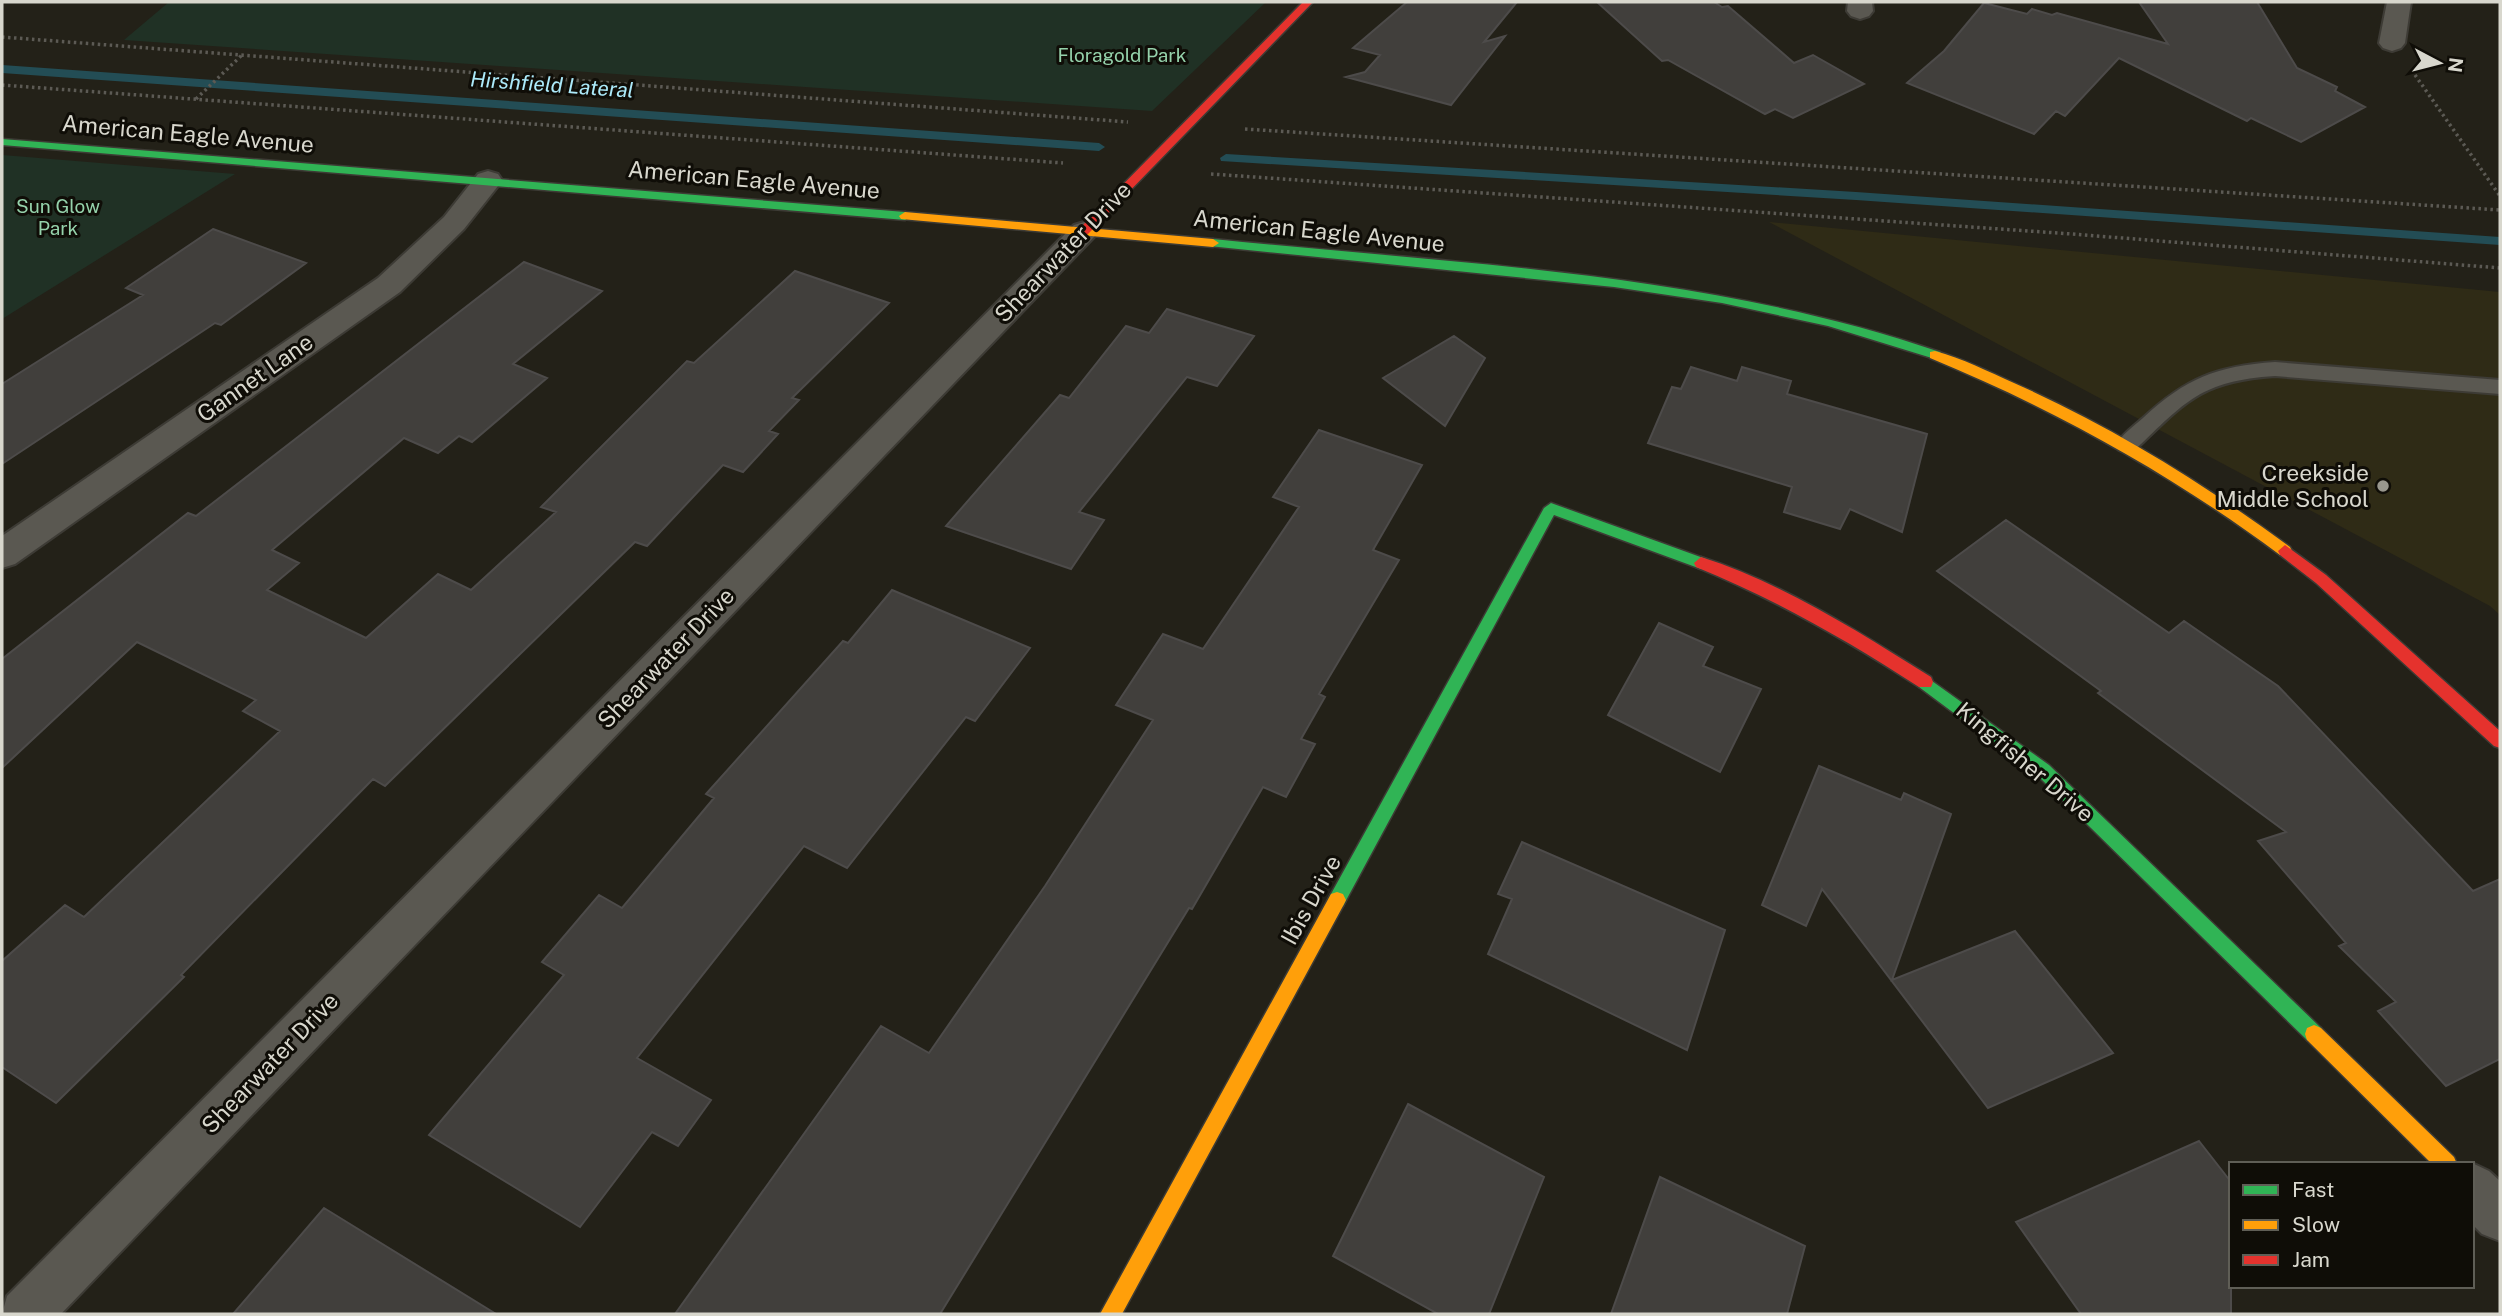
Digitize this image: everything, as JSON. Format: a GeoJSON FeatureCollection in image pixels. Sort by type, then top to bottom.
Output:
{"type":"FeatureCollection","features":[{"type":"Feature","properties":{"kind":"street","name":"Shearwater Drive"},"geometry":{"type":"LineString","coordinates":[[25,1314],[1308,2]]}},
{"type":"Feature","properties":{"kind":"street"},"geometry":{"type":"LineString","coordinates":[[2392,43],[2399,2]]}},
{"type":"Feature","properties":{"kind":"street","name":"American Eagle Avenue"},"geometry":{"type":"LineString","coordinates":[[2,142],[1084,231],[1653,286],[1727,297],[1838,323],[1900,342],[2040,399],[2179,476],[2251,525],[2321,579],[2500,741]]}},
{"type":"Feature","properties":{"kind":"street","name":"Gannet Lane"},"geometry":{"type":"LineString","coordinates":[[2,554],[389,285],[454,223],[488,180]]}},
{"type":"Feature","properties":{"kind":"street","name":"Kingfisher Drive"},"geometry":{"type":"LineString","coordinates":[[1551,508],[1741,578],[1847,632],[1939,691],[2043,770],[2445,1162]]}},
{"type":"Feature","properties":{"kind":"street","name":"Ibis Drive"},"geometry":{"type":"LineString","coordinates":[[1111,1314],[1551,508]]}},
{"type":"Feature","properties":{"kind":"street"},"geometry":{"type":"LineString","coordinates":[[2474,1190],[2500,1216]]}},
{"type":"Feature","properties":{"kind":"lane"},"geometry":{"type":"LineString","coordinates":[[2127,445],[2185,391],[2201,382],[2246,370],[2275,369],[2500,387]]}},
{"type":"Feature","properties":{"kind":"path"},"geometry":{"type":"LineString","coordinates":[[2392,43],[2500,196]]}},
{"type":"Feature","properties":{"kind":"path"},"geometry":{"type":"LineString","coordinates":[[196,99],[243,54]]}},
{"type":"Feature","properties":{"kind":"path"},"geometry":{"type":"LineString","coordinates":[[2,85],[1063,163]]}},
{"type":"Feature","properties":{"kind":"path"},"geometry":{"type":"LineString","coordinates":[[1211,174],[2072,234],[2500,268]]}},
{"type":"Feature","properties":{"kind":"shaded area","name":"Creekside Middle School"},"geometry":{"type":"Polygon","coordinates":[[[1769,222],[2500,292],[2500,615],[2490,606],[1769,222]]]}},
{"type":"Feature","properties":{"kind":"green space","name":"Floragold Park"},"geometry":{"type":"Polygon","coordinates":[[[169,2],[1266,2],[1152,111],[124,40],[169,2]]]}},
{"type":"Feature","properties":{"kind":"green space","name":"Sun Glow Park"},"geometry":{"type":"Polygon","coordinates":[[[2,155],[235,174],[2,319],[2,155]]]}},
{"type":"Feature","properties":{"kind":"building"},"geometry":{"type":"Polygon","coordinates":[[[1407,2],[1517,2],[1484,42],[1505,36],[1451,105],[1346,77],[1365,72],[1380,55],[1353,48],[1407,2]]]}},
{"type":"Feature","properties":{"kind":"building"},"geometry":{"type":"Polygon","coordinates":[[[1597,2],[1714,2],[1722,7],[1728,6],[1794,63],[1813,55],[1864,84],[1793,118],[1775,109],[1765,114],[1668,60],[1662,61],[1597,2]]]}},
{"type":"Feature","properties":{"kind":"building"},"geometry":{"type":"Polygon","coordinates":[[[2139,2],[2257,2],[2297,68],[2337,87],[2335,91],[2365,107],[2301,142],[2251,118],[2247,121],[2119,58],[2065,116],[2056,111],[2034,134],[1907,83],[1944,51],[1984,3],[2027,14],[2032,9],[2052,15],[2057,13],[2168,44],[2139,2]]]}},
{"type":"Feature","properties":{"kind":"building"},"geometry":{"type":"Polygon","coordinates":[[[213,229],[306,263],[221,325],[215,323],[2,464],[2,384],[143,295],[126,288],[213,229]]]}},
{"type":"Feature","properties":{"kind":"building"},"geometry":{"type":"Polygon","coordinates":[[[524,262],[602,291],[513,364],[547,378],[472,442],[459,436],[438,453],[404,438],[272,550],[299,563],[267,590],[366,638],[438,574],[471,590],[556,512],[541,507],[687,361],[694,363],[795,271],[889,303],[792,398],[799,400],[769,431],[778,434],[743,472],[723,465],[647,546],[635,542],[385,786],[373,779],[181,975],[184,977],[56,1103],[2,1067],[2,961],[65,905],[84,917],[280,731],[243,711],[256,700],[137,642],[2,768],[2,659],[188,513],[196,516],[524,262]]]}},
{"type":"Feature","properties":{"kind":"building"},"geometry":{"type":"Polygon","coordinates":[[[1167,309],[1254,336],[1217,386],[1187,377],[1079,512],[1104,520],[1071,569],[946,526],[1060,395],[1069,398],[1126,326],[1149,333],[1167,309]]]}},
{"type":"Feature","properties":{"kind":"building"},"geometry":{"type":"Polygon","coordinates":[[[1454,336],[1485,358],[1445,426],[1383,378],[1454,336]]]}},
{"type":"Feature","properties":{"kind":"building"},"geometry":{"type":"Polygon","coordinates":[[[1691,367],[1737,381],[1742,367],[1791,381],[1787,394],[1927,434],[1902,532],[1850,509],[1840,529],[1784,512],[1792,487],[1648,443],[1672,387],[1681,389],[1691,367]]]}},
{"type":"Feature","properties":{"kind":"building"},"geometry":{"type":"Polygon","coordinates":[[[1319,430],[1422,465],[1373,550],[1399,560],[1319,694],[1325,697],[1301,739],[1315,744],[1286,797],[1263,787],[1192,909],[1189,908],[940,1314],[675,1314],[881,1026],[929,1053],[1045,886],[1153,720],[1116,705],[1163,634],[1203,649],[1299,507],[1273,497],[1319,430]]]}},
{"type":"Feature","properties":{"kind":"building"},"geometry":{"type":"Polygon","coordinates":[[[2006,520],[2169,633],[2184,621],[2278,686],[2473,891],[2500,879],[2500,1059],[2446,1086],[2378,1011],[2396,1002],[2339,946],[2346,943],[2258,841],[2286,832],[2098,693],[2101,691],[1937,571],[2006,520]]]}},
{"type":"Feature","properties":{"kind":"building"},"geometry":{"type":"Polygon","coordinates":[[[892,590],[1030,648],[975,721],[966,717],[847,868],[804,846],[637,1058],[711,1100],[678,1146],[652,1132],[580,1227],[429,1135],[564,975],[542,962],[599,895],[622,908],[714,798],[706,794],[843,641],[848,643],[892,590]]]}},
{"type":"Feature","properties":{"kind":"building"},"geometry":{"type":"Polygon","coordinates":[[[1659,623],[1713,647],[1703,666],[1761,689],[1720,772],[1608,715],[1659,623]]]}},
{"type":"Feature","properties":{"kind":"building"},"geometry":{"type":"Polygon","coordinates":[[[1819,766],[1901,800],[1904,793],[1951,814],[1892,980],[2015,931],[2113,1053],[1988,1108],[1822,889],[1806,926],[1762,905],[1819,766]]]}},
{"type":"Feature","properties":{"kind":"building"},"geometry":{"type":"Polygon","coordinates":[[[1522,842],[1725,930],[1687,1050],[1488,954],[1512,899],[1498,894],[1522,842]]]}},
{"type":"Feature","properties":{"kind":"building"},"geometry":{"type":"Polygon","coordinates":[[[1408,1104],[1544,1177],[1489,1314],[1438,1314],[1333,1256],[1408,1104]]]}},
{"type":"Feature","properties":{"kind":"building"},"geometry":{"type":"Polygon","coordinates":[[[2199,1141],[2229,1179],[2231,1314],[2081,1314],[2016,1222],[2199,1141]]]}},
{"type":"Feature","properties":{"kind":"building"},"geometry":{"type":"Polygon","coordinates":[[[1660,1177],[1805,1246],[1787,1314],[1611,1314],[1660,1177]]]}},
{"type":"Feature","properties":{"kind":"building"},"geometry":{"type":"Polygon","coordinates":[[[324,1208],[496,1314],[233,1314],[324,1208]]]}},
{"type":"Feature","properties":{"kind":"waterway","name":"Hirshfield Lateral"},"geometry":{"type":"LineString","coordinates":[[2,69],[1099,147]]}},
{"type":"Feature","properties":{"kind":"waterway"},"geometry":{"type":"LineString","coordinates":[[1226,158],[1856,196],[2500,241]]}},
{"type":"Feature","properties":{"kind":"traffic: fast"},"geometry":{"type":"LineString","coordinates":[[2,142],[905,216]]}},
{"type":"Feature","properties":{"kind":"traffic: fast"},"geometry":{"type":"LineString","coordinates":[[1213,243],[1668,290],[1776,309],[1830,322],[1935,355]]}},
{"type":"Feature","properties":{"kind":"traffic: fast"},"geometry":{"type":"LineString","coordinates":[[1337,900],[1551,508],[1701,563]]}},
{"type":"Feature","properties":{"kind":"traffic: fast"},"geometry":{"type":"LineString","coordinates":[[1925,682],[2043,770],[2314,1034]]}},
{"type":"Feature","properties":{"kind":"traffic: slow"},"geometry":{"type":"LineString","coordinates":[[905,216],[1213,243]]}},
{"type":"Feature","properties":{"kind":"traffic: slow"},"geometry":{"type":"LineString","coordinates":[[1935,355],[2028,395],[2117,441],[2203,493],[2285,551]]}},
{"type":"Feature","properties":{"kind":"traffic: slow"},"geometry":{"type":"LineString","coordinates":[[1111,1314],[1337,900]]}},
{"type":"Feature","properties":{"kind":"traffic: slow"},"geometry":{"type":"LineString","coordinates":[[2314,1034],[2445,1162]]}},
{"type":"Feature","properties":{"kind":"traffic: jam"},"geometry":{"type":"LineString","coordinates":[[1084,231],[1308,2]]}},
{"type":"Feature","properties":{"kind":"traffic: jam"},"geometry":{"type":"LineString","coordinates":[[2285,551],[2321,579],[2500,741]]}},
{"type":"Feature","properties":{"kind":"traffic: jam"},"geometry":{"type":"LineString","coordinates":[[1701,563],[1816,616],[1925,682]]}},
{"type":"Feature","properties":{"kind":"place","name":"Creekside Middle School"},"geometry":{"type":"Point","coordinates":[2383,486]}}]}
